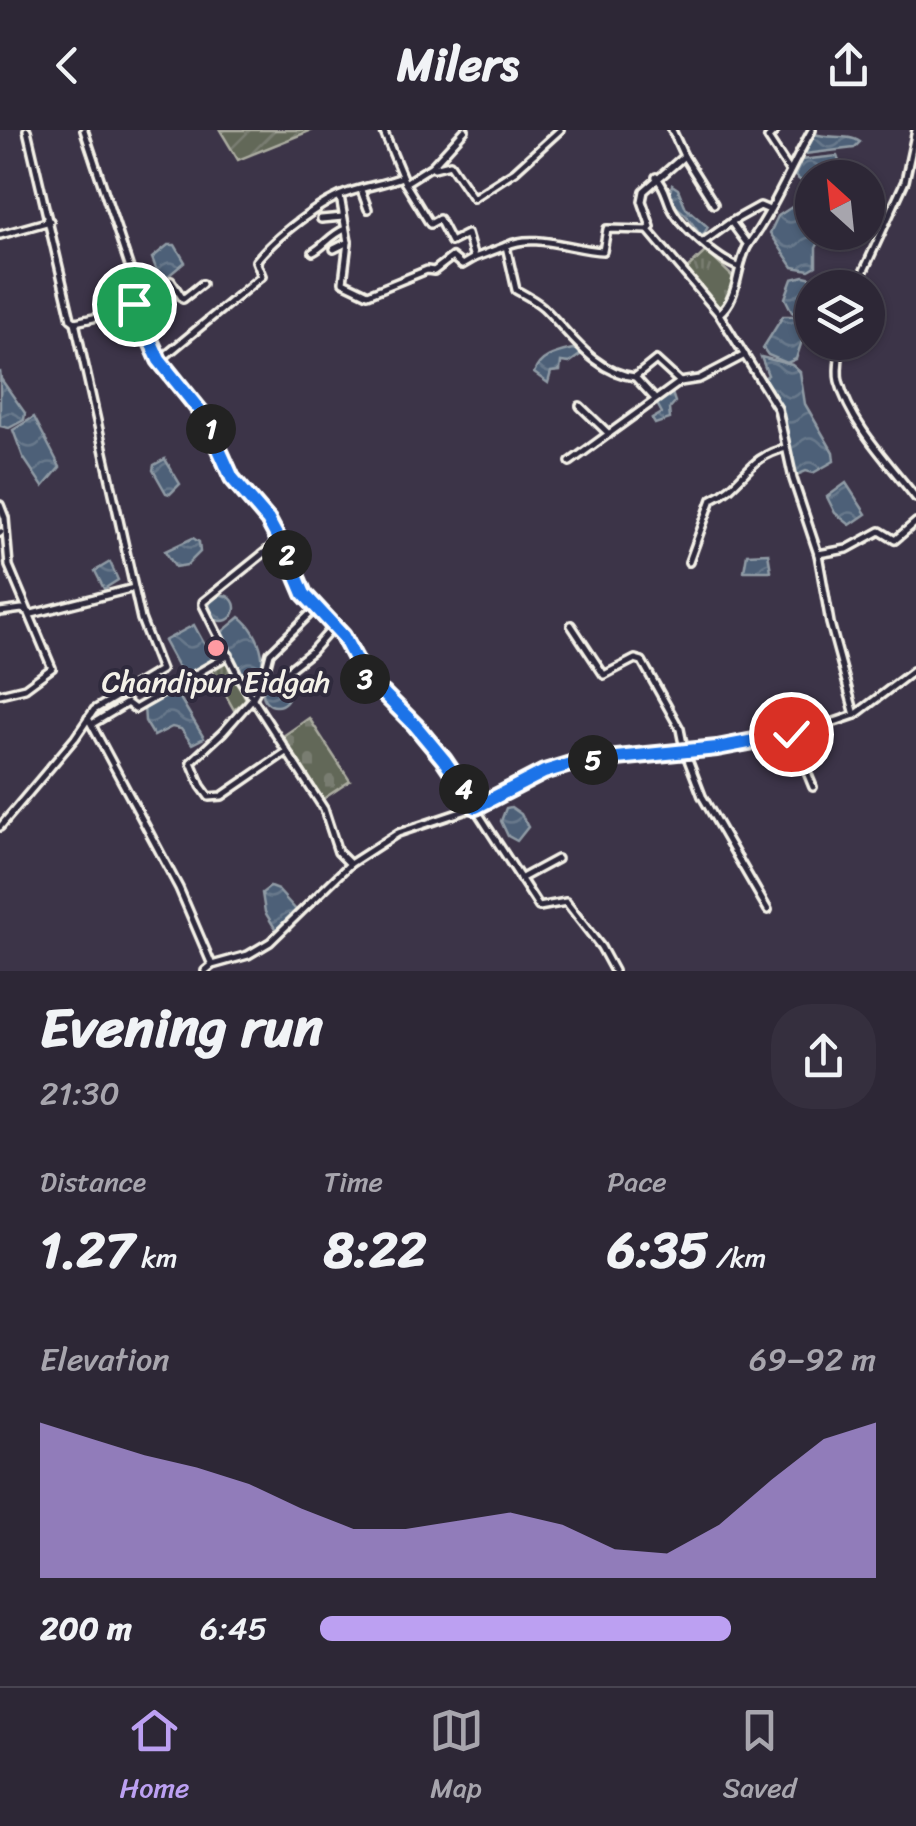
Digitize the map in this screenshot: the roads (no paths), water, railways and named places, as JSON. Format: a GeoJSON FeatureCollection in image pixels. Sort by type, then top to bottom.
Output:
{"type":"FeatureCollection","features":[{"type":"Feature","properties":{"kind":"street"},"geometry":{"type":"LineString","coordinates":[[0,827],[90,721],[94,710],[161,670],[162,664],[149,644],[134,588],[75,322],[71,319],[26,130]]}},
{"type":"Feature","properties":{"kind":"street"},"geometry":{"type":"LineString","coordinates":[[84,130],[138,293],[135,309],[159,360],[204,416],[232,478],[268,520],[304,594],[343,636],[370,687],[384,694],[444,760],[539,907],[566,902],[601,946],[614,971]]}},
{"type":"Feature","properties":{"kind":"street"},"geometry":{"type":"LineString","coordinates":[[382,130],[404,180],[430,224],[440,219],[451,242],[467,234],[474,258]]}},
{"type":"Feature","properties":{"kind":"street"},"geometry":{"type":"LineString","coordinates":[[432,166],[465,130]]}},
{"type":"Feature","properties":{"kind":"street"},"geometry":{"type":"LineString","coordinates":[[159,360],[262,276],[256,261],[270,244],[340,196],[404,180],[432,166],[450,164],[473,198],[515,171],[560,130]]}},
{"type":"Feature","properties":{"kind":"street"},"geometry":{"type":"LineString","coordinates":[[672,130],[714,204]]}},
{"type":"Feature","properties":{"kind":"street"},"geometry":{"type":"LineString","coordinates":[[776,130],[768,138],[789,170]]}},
{"type":"Feature","properties":{"kind":"street"},"geometry":{"type":"LineString","coordinates":[[719,314],[729,306],[738,267],[748,245],[764,224],[768,209],[812,130]]}},
{"type":"Feature","properties":{"kind":"street"},"geometry":{"type":"LineString","coordinates":[[864,270],[905,181],[916,130]]}},
{"type":"Feature","properties":{"kind":"street"},"geometry":{"type":"LineString","coordinates":[[648,230],[651,227],[642,202],[644,190],[684,156]]}},
{"type":"Feature","properties":{"kind":"street"},"geometry":{"type":"LineString","coordinates":[[656,177],[673,211],[721,261],[738,267]]}},
{"type":"Feature","properties":{"kind":"street"},"geometry":{"type":"LineString","coordinates":[[361,190],[368,208]]}},
{"type":"Feature","properties":{"kind":"street"},"geometry":{"type":"LineString","coordinates":[[340,196],[348,242],[343,282],[368,294],[427,270],[434,271],[452,257],[462,265],[517,241],[603,251],[607,229],[648,230],[719,314],[778,408],[793,479],[818,554],[830,624],[855,715]]}},
{"type":"Feature","properties":{"kind":"street"},"geometry":{"type":"LineString","coordinates":[[703,242],[760,206],[768,209]]}},
{"type":"Feature","properties":{"kind":"street"},"geometry":{"type":"LineString","coordinates":[[321,219],[343,217]]}},
{"type":"Feature","properties":{"kind":"street"},"geometry":{"type":"LineString","coordinates":[[0,234],[50,222]]}},
{"type":"Feature","properties":{"kind":"street"},"geometry":{"type":"LineString","coordinates":[[731,222],[748,245]]}},
{"type":"Feature","properties":{"kind":"street"},"geometry":{"type":"LineString","coordinates":[[313,252],[345,229]]}},
{"type":"Feature","properties":{"kind":"street"},"geometry":{"type":"LineString","coordinates":[[334,249],[348,242]]}},
{"type":"Feature","properties":{"kind":"street"},"geometry":{"type":"LineString","coordinates":[[506,246],[516,290],[540,304],[572,341],[593,358],[622,376],[634,378],[655,398]]}},
{"type":"Feature","properties":{"kind":"street"},"geometry":{"type":"LineString","coordinates":[[138,293],[171,281],[182,298],[202,284]]}},
{"type":"Feature","properties":{"kind":"street"},"geometry":{"type":"LineString","coordinates":[[75,322],[135,309]]}},
{"type":"Feature","properties":{"kind":"street"},"geometry":{"type":"LineString","coordinates":[[570,462],[680,382],[698,379],[745,355]]}},
{"type":"Feature","properties":{"kind":"street"},"geometry":{"type":"LineString","coordinates":[[634,378],[656,360],[680,382]]}},
{"type":"Feature","properties":{"kind":"street"},"geometry":{"type":"LineString","coordinates":[[839,360],[837,378],[865,433],[916,498]]}},
{"type":"Feature","properties":{"kind":"street"},"geometry":{"type":"LineString","coordinates":[[580,406],[609,434]]}},
{"type":"Feature","properties":{"kind":"street"},"geometry":{"type":"LineString","coordinates":[[690,562],[712,499],[730,491],[746,469],[765,453],[786,448]]}},
{"type":"Feature","properties":{"kind":"street"},"geometry":{"type":"LineString","coordinates":[[0,505],[5,518],[9,566],[52,668],[25,688],[0,694]]}},
{"type":"Feature","properties":{"kind":"street"},"geometry":{"type":"LineString","coordinates":[[818,554],[847,549],[880,530],[895,540],[916,522]]}},
{"type":"Feature","properties":{"kind":"street"},"geometry":{"type":"LineString","coordinates":[[280,540],[203,602],[211,626],[324,809],[338,852],[350,864]]}},
{"type":"Feature","properties":{"kind":"street"},"geometry":{"type":"LineString","coordinates":[[0,572],[9,566]]}},
{"type":"Feature","properties":{"kind":"street"},"geometry":{"type":"LineString","coordinates":[[0,612],[22,608],[32,614],[134,588]]}},
{"type":"Feature","properties":{"kind":"street"},"geometry":{"type":"LineString","coordinates":[[286,752],[222,796],[209,797],[191,762],[252,698],[263,680],[270,653],[317,607]]}},
{"type":"Feature","properties":{"kind":"street"},"geometry":{"type":"LineString","coordinates":[[571,625],[604,675],[636,659],[642,661],[680,728],[702,796],[768,910]]}},
{"type":"Feature","properties":{"kind":"street"},"geometry":{"type":"LineString","coordinates":[[282,674],[311,652],[334,626]]}},
{"type":"Feature","properties":{"kind":"street"},"geometry":{"type":"LineString","coordinates":[[90,721],[127,704],[135,709],[229,655]]}},
{"type":"Feature","properties":{"kind":"street"},"geometry":{"type":"LineString","coordinates":[[205,971],[270,942],[350,864],[398,834],[476,807],[544,772],[577,762],[717,748],[791,734],[855,715],[916,672]]}},
{"type":"Feature","properties":{"kind":"street"},"geometry":{"type":"LineString","coordinates":[[90,721],[180,888],[212,965]]}},
{"type":"Feature","properties":{"kind":"street"},"geometry":{"type":"LineString","coordinates":[[791,734],[813,787]]}},
{"type":"Feature","properties":{"kind":"street"},"geometry":{"type":"LineString","coordinates":[[520,879],[557,859]]}},
{"type":"Feature","properties":{"kind":"water"},"geometry":{"type":"Polygon","coordinates":[[[815,134],[860,142],[854,148],[805,154],[815,134]]]}},
{"type":"Feature","properties":{"kind":"water"},"geometry":{"type":"Polygon","coordinates":[[[837,156],[838,160],[801,160],[837,156]]]}},
{"type":"Feature","properties":{"kind":"water"},"geometry":{"type":"Polygon","coordinates":[[[672,185],[678,189],[686,208],[708,227],[702,237],[672,203],[672,185]]]}},
{"type":"Feature","properties":{"kind":"water"},"geometry":{"type":"Polygon","coordinates":[[[795,205],[795,250],[816,250],[816,266],[809,270],[793,267],[770,233],[778,216],[795,205]]]}},
{"type":"Feature","properties":{"kind":"water"},"geometry":{"type":"Polygon","coordinates":[[[168,245],[175,245],[185,262],[161,282],[152,258],[168,245]]]}},
{"type":"Feature","properties":{"kind":"water"},"geometry":{"type":"Polygon","coordinates":[[[795,278],[795,314],[785,298],[795,278]]]}},
{"type":"Feature","properties":{"kind":"water"},"geometry":{"type":"Polygon","coordinates":[[[783,316],[795,318],[795,359],[787,363],[768,355],[763,348],[783,316]]]}},
{"type":"Feature","properties":{"kind":"water"},"geometry":{"type":"Polygon","coordinates":[[[579,350],[580,355],[569,363],[561,362],[560,371],[551,372],[548,383],[534,373],[544,359],[579,350]]]}},
{"type":"Feature","properties":{"kind":"water"},"geometry":{"type":"Polygon","coordinates":[[[761,357],[792,365],[800,372],[805,404],[833,452],[834,461],[813,473],[797,475],[795,471],[784,418],[764,378],[768,375],[761,357]]]}},
{"type":"Feature","properties":{"kind":"water"},"geometry":{"type":"Polygon","coordinates":[[[0,371],[1,379],[25,413],[24,420],[9,428],[0,426],[0,371]]]}},
{"type":"Feature","properties":{"kind":"water"},"geometry":{"type":"Polygon","coordinates":[[[671,390],[675,402],[669,409],[670,419],[655,424],[652,419],[662,413],[655,400],[671,390]]]}},
{"type":"Feature","properties":{"kind":"water"},"geometry":{"type":"Polygon","coordinates":[[[34,417],[60,467],[43,487],[23,457],[13,430],[34,417]]]}},
{"type":"Feature","properties":{"kind":"water"},"geometry":{"type":"Polygon","coordinates":[[[165,459],[180,484],[170,494],[153,470],[154,465],[165,459]]]}},
{"type":"Feature","properties":{"kind":"water"},"geometry":{"type":"Polygon","coordinates":[[[846,483],[866,514],[850,525],[835,513],[827,497],[846,483]]]}},
{"type":"Feature","properties":{"kind":"water"},"geometry":{"type":"Polygon","coordinates":[[[193,538],[199,542],[200,552],[187,565],[175,567],[165,551],[193,538]]]}},
{"type":"Feature","properties":{"kind":"water"},"geometry":{"type":"Polygon","coordinates":[[[768,553],[771,571],[744,571],[747,554],[768,553]]]}},
{"type":"Feature","properties":{"kind":"water"},"geometry":{"type":"Polygon","coordinates":[[[110,562],[118,580],[104,589],[95,571],[110,562]]]}},
{"type":"Feature","properties":{"kind":"water"},"geometry":{"type":"Polygon","coordinates":[[[222,595],[231,599],[235,608],[231,617],[222,621],[213,617],[209,608],[213,599],[222,595]]]}},
{"type":"Feature","properties":{"kind":"water"},"geometry":{"type":"Polygon","coordinates":[[[240,617],[253,632],[262,653],[261,673],[247,687],[222,632],[240,617]]]}},
{"type":"Feature","properties":{"kind":"water"},"geometry":{"type":"Polygon","coordinates":[[[194,625],[213,660],[183,676],[164,641],[194,625]]]}},
{"type":"Feature","properties":{"kind":"water"},"geometry":{"type":"Polygon","coordinates":[[[276,680],[285,684],[289,693],[285,702],[276,706],[267,702],[263,693],[267,684],[276,680]]]}},
{"type":"Feature","properties":{"kind":"water"},"geometry":{"type":"Polygon","coordinates":[[[174,688],[204,738],[192,744],[181,729],[172,727],[154,736],[145,721],[144,706],[174,688]]]}},
{"type":"Feature","properties":{"kind":"water"},"geometry":{"type":"Polygon","coordinates":[[[506,808],[521,814],[528,827],[517,841],[508,836],[501,821],[506,808]]]}},
{"type":"Feature","properties":{"kind":"water"},"geometry":{"type":"Polygon","coordinates":[[[270,887],[278,890],[296,910],[276,930],[265,912],[262,893],[270,887]]]}},
{"type":"Feature","properties":{"kind":"place","name":"Chandipur Eidgah"},"geometry":{"type":"Point","coordinates":[216,648]}}]}
